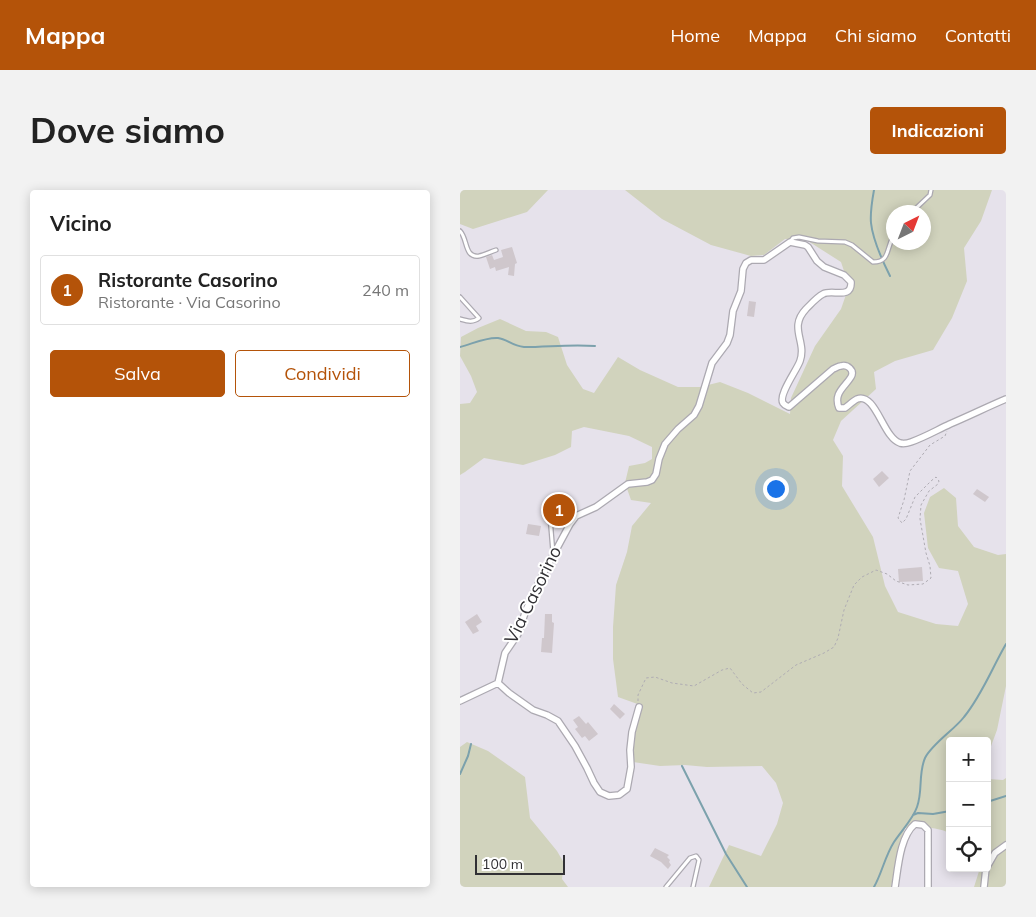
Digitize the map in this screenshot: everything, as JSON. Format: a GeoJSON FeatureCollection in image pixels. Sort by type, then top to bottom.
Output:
{"type":"FeatureCollection","features":[{"type":"Feature","properties":{"kind":"street"},"geometry":{"type":"LineString","coordinates":[[790,242],[808,247],[817,261],[824,267],[844,275],[851,282],[851,286],[849,290],[842,293],[824,293],[801,315],[798,321],[801,347],[800,362],[784,392],[782,399],[785,406],[790,407],[834,369],[844,365],[848,366],[852,369],[853,373],[839,393],[837,400],[839,408],[845,408],[857,399],[863,398],[876,411],[892,437],[898,442],[904,443],[912,442],[1006,399]]}},
{"type":"Feature","properties":{"kind":"street","name":"Via Casorino"},"geometry":{"type":"LineString","coordinates":[[498,683],[505,653],[518,634],[526,610],[570,524],[576,516],[596,507],[628,484],[652,480],[656,474],[665,444],[694,415],[699,406],[712,363],[727,343],[733,311],[741,291],[743,269],[751,260],[764,260],[790,242]]}},
{"type":"Feature","properties":{"kind":"street"},"geometry":{"type":"LineString","coordinates":[[460,701],[498,683],[509,694],[533,710],[558,721],[575,746],[600,792],[609,796],[620,795],[627,789],[631,767],[632,732],[639,706]]}},
{"type":"Feature","properties":{"kind":"street"},"geometry":{"type":"LineString","coordinates":[[895,887],[904,842],[909,828],[915,824],[922,825],[928,830],[928,887]]}},
{"type":"Feature","properties":{"kind":"street"},"geometry":{"type":"LineString","coordinates":[[991,860],[995,853],[1006,845]]}},
{"type":"Feature","properties":{"kind":"street"},"geometry":{"type":"LineString","coordinates":[[984,887],[986,872]]}},
{"type":"Feature","properties":{"kind":"lane"},"geometry":{"type":"LineString","coordinates":[[919,205],[930,195],[931,190]]}},
{"type":"Feature","properties":{"kind":"lane"},"geometry":{"type":"LineString","coordinates":[[460,231],[472,255],[478,256],[496,250]]}},
{"type":"Feature","properties":{"kind":"lane"},"geometry":{"type":"LineString","coordinates":[[790,242],[794,238],[799,237],[818,241],[845,242],[852,245],[873,262],[883,260],[888,250]]}},
{"type":"Feature","properties":{"kind":"lane"},"geometry":{"type":"LineString","coordinates":[[460,297],[479,318],[476,321],[468,322],[460,319]]}},
{"type":"Feature","properties":{"kind":"lane"},"geometry":{"type":"LineString","coordinates":[[550,517],[553,554]]}},
{"type":"Feature","properties":{"kind":"lane"},"geometry":{"type":"LineString","coordinates":[[666,887],[690,858],[696,856],[699,860],[692,887]]}},
{"type":"Feature","properties":{"kind":"path"},"geometry":{"type":"LineString","coordinates":[[639,706],[638,695],[646,678],[654,677],[672,683],[694,686],[722,670],[730,668],[742,684],[753,693],[761,692],[796,665],[834,647],[838,638],[844,610],[854,585],[862,577],[876,570],[908,585],[923,584],[931,578],[920,519],[921,505],[929,491],[938,484],[939,481],[936,477],[915,496],[910,510],[902,523],[898,518],[910,471],[930,445],[945,436],[952,423]]}},
{"type":"Feature","properties":{"kind":"green space"},"geometry":{"type":"Polygon","coordinates":[[[460,190],[548,190],[527,212],[473,229],[460,224],[460,190]]]}},
{"type":"Feature","properties":{"kind":"green space"},"geometry":{"type":"Polygon","coordinates":[[[625,190],[992,190],[981,221],[964,248],[967,281],[952,318],[933,350],[895,361],[874,372],[876,389],[841,421],[833,440],[843,456],[842,486],[873,537],[885,586],[898,612],[936,624],[958,626],[968,604],[958,571],[939,568],[928,548],[924,513],[930,497],[944,488],[956,498],[958,526],[974,547],[998,555],[1006,554],[1006,686],[997,730],[991,746],[991,737],[946,737],[946,832],[917,827],[905,828],[891,887],[709,887],[729,845],[761,856],[777,824],[783,803],[776,783],[762,766],[660,766],[633,762],[635,731],[643,706],[618,697],[613,659],[613,627],[616,585],[627,552],[632,526],[651,503],[631,500],[625,483],[629,466],[645,463],[652,459],[652,447],[629,436],[584,427],[572,431],[571,447],[555,455],[523,465],[484,458],[460,475],[460,404],[470,403],[477,392],[460,356],[461,337],[500,319],[526,331],[546,332],[558,337],[567,365],[583,389],[594,393],[618,357],[640,370],[678,387],[700,387],[720,382],[748,393],[790,414],[791,398],[815,346],[841,309],[849,286],[841,262],[808,241],[785,239],[764,255],[751,256],[711,245],[662,219],[625,190]]]}},
{"type":"Feature","properties":{"kind":"green space"},"geometry":{"type":"Polygon","coordinates":[[[467,742],[488,751],[525,777],[530,818],[557,851],[564,863],[562,879],[568,887],[460,887],[460,747],[467,742]]]}},
{"type":"Feature","properties":{"kind":"green space"},"geometry":{"type":"Polygon","coordinates":[[[1006,778],[1006,887],[974,887],[979,872],[991,872],[991,779],[1003,780],[1006,778]]]}},
{"type":"Feature","properties":{"kind":"building"},"geometry":{"type":"Polygon","coordinates":[[[512,247],[517,263],[515,264],[514,276],[508,275],[509,267],[496,271],[495,267],[490,269],[486,257],[492,255],[494,260],[503,257],[501,250],[512,247]]]}},
{"type":"Feature","properties":{"kind":"building"},"geometry":{"type":"Polygon","coordinates":[[[749,301],[756,302],[754,317],[747,316],[749,301]]]}},
{"type":"Feature","properties":{"kind":"building"},"geometry":{"type":"Polygon","coordinates":[[[882,471],[889,478],[879,487],[873,479],[882,471]]]}},
{"type":"Feature","properties":{"kind":"building"},"geometry":{"type":"Polygon","coordinates":[[[977,489],[989,497],[985,502],[973,494],[977,489]]]}},
{"type":"Feature","properties":{"kind":"building"},"geometry":{"type":"Polygon","coordinates":[[[561,499],[567,502],[560,514],[551,508],[554,503],[558,505],[561,499]]]}},
{"type":"Feature","properties":{"kind":"building"},"geometry":{"type":"Polygon","coordinates":[[[528,524],[541,526],[539,536],[526,534],[528,524]]]}},
{"type":"Feature","properties":{"kind":"building"},"geometry":{"type":"Polygon","coordinates":[[[922,567],[923,581],[899,582],[898,569],[922,567]]]}},
{"type":"Feature","properties":{"kind":"building"},"geometry":{"type":"Polygon","coordinates":[[[477,614],[482,622],[476,626],[479,631],[473,634],[465,622],[477,614]]]}},
{"type":"Feature","properties":{"kind":"building"},"geometry":{"type":"Polygon","coordinates":[[[545,614],[552,614],[552,622],[554,623],[552,653],[541,652],[542,638],[544,638],[545,614]]]}},
{"type":"Feature","properties":{"kind":"building"},"geometry":{"type":"Polygon","coordinates":[[[614,704],[625,714],[620,719],[610,709],[614,704]]]}},
{"type":"Feature","properties":{"kind":"building"},"geometry":{"type":"Polygon","coordinates":[[[579,716],[586,724],[588,722],[598,734],[589,741],[585,736],[582,738],[575,729],[578,727],[573,720],[579,716]]]}},
{"type":"Feature","properties":{"kind":"building"},"geometry":{"type":"Polygon","coordinates":[[[655,848],[669,855],[667,857],[671,865],[668,869],[661,862],[650,856],[655,848]]]}},
{"type":"Feature","properties":{"kind":"waterway"},"geometry":{"type":"LineString","coordinates":[[874,190],[871,215],[872,230],[878,250],[890,276]]}},
{"type":"Feature","properties":{"kind":"waterway"},"geometry":{"type":"LineString","coordinates":[[460,347],[493,338],[524,347],[595,346]]}},
{"type":"Feature","properties":{"kind":"waterway"},"geometry":{"type":"LineString","coordinates":[[874,887],[891,847],[913,816],[917,807],[925,758],[970,709],[982,691],[1006,644]]}},
{"type":"Feature","properties":{"kind":"waterway"},"geometry":{"type":"LineString","coordinates":[[460,774],[471,744]]}},
{"type":"Feature","properties":{"kind":"waterway"},"geometry":{"type":"LineString","coordinates":[[682,766],[726,854],[747,887]]}},
{"type":"Feature","properties":{"kind":"waterway"},"geometry":{"type":"LineString","coordinates":[[991,801],[1006,796]]}},
{"type":"Feature","properties":{"kind":"waterway"},"geometry":{"type":"LineString","coordinates":[[913,815],[946,812]]}},
{"type":"Feature","properties":{"kind":"place","name":"Ristorante Casorino"},"geometry":{"type":"Point","coordinates":[559,510]}}]}
